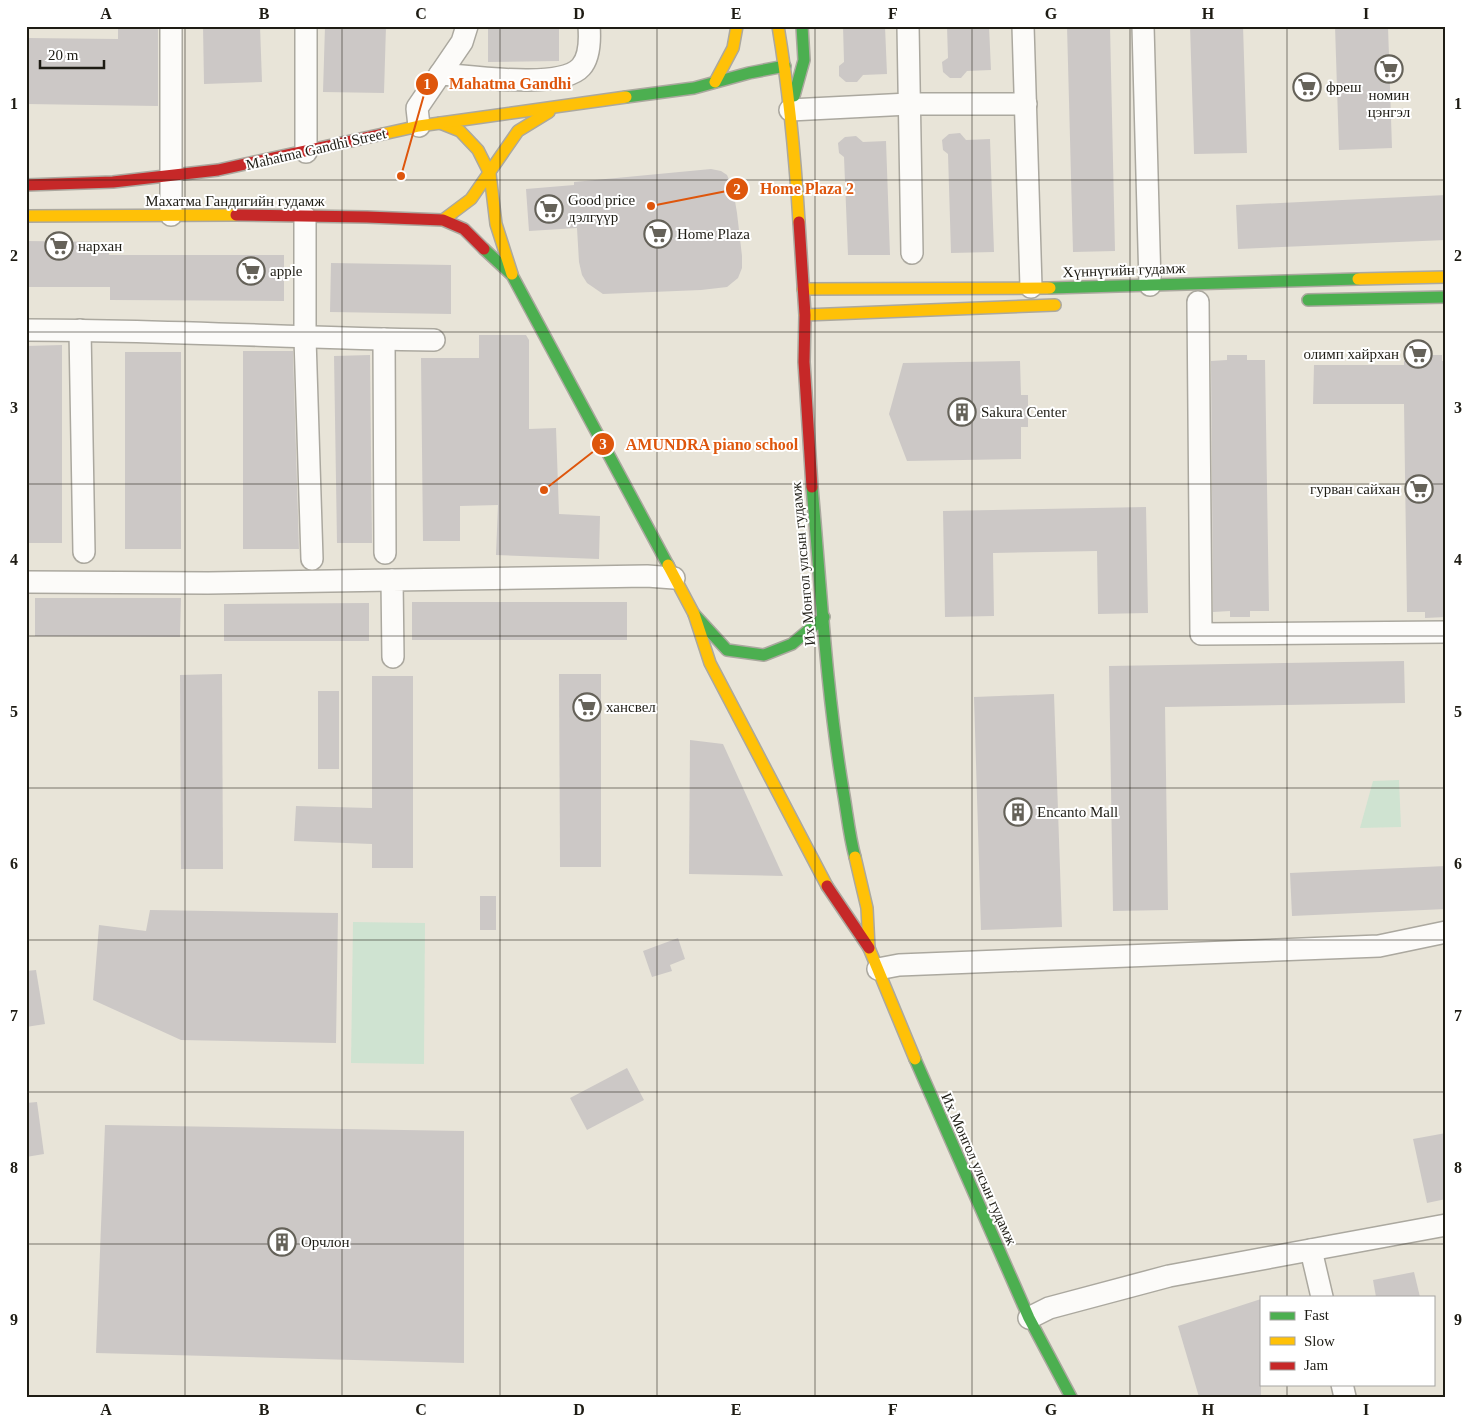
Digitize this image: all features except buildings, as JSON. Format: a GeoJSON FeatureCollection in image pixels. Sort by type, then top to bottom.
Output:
{"type":"FeatureCollection","features":[{"type":"Feature","properties":{"kind":"main road"},"geometry":{"type":"LineString","coordinates":[[715,82],[733,48],[736,26]]}},
{"type":"Feature","properties":{"kind":"main road","name":"Их Монгол улсын гудамж"},"geometry":{"type":"LineString","coordinates":[[778,26],[786,66],[790,110],[805,315],[804,362],[811,478],[824,617],[828,685],[853,850],[867,908],[869,948]]}},
{"type":"Feature","properties":{"kind":"main road"},"geometry":{"type":"LineString","coordinates":[[790,110],[804,60],[802,26]]}},
{"type":"Feature","properties":{"kind":"main road","name":"Mahatma Gandhi Street"},"geometry":{"type":"LineString","coordinates":[[26,185],[90,184],[218,170],[419,126],[694,88],[786,66]]}},
{"type":"Feature","properties":{"kind":"main road"},"geometry":{"type":"LineString","coordinates":[[512,275],[464,230],[443,220],[471,199],[518,131],[556,108]]}},
{"type":"Feature","properties":{"kind":"main road"},"geometry":{"type":"LineString","coordinates":[[440,123],[460,131],[478,150],[490,174],[496,224],[512,275],[694,614],[727,650],[764,655],[792,644],[824,617]]}},
{"type":"Feature","properties":{"kind":"main road","name":"Махатма Гандигийн гудамж"},"geometry":{"type":"LineString","coordinates":[[26,216],[171,215],[443,220]]}},
{"type":"Feature","properties":{"kind":"main road","name":"Хүннүгийн гудамж"},"geometry":{"type":"LineString","coordinates":[[803,289],[848,291],[1032,288],[1446,277]]}},
{"type":"Feature","properties":{"kind":"main road"},"geometry":{"type":"LineString","coordinates":[[1294,300],[1446,297]]}},
{"type":"Feature","properties":{"kind":"main road"},"geometry":{"type":"LineString","coordinates":[[805,315],[1063,305]]}},
{"type":"Feature","properties":{"kind":"main road","name":"Их Монгол улсын гудамж"},"geometry":{"type":"LineString","coordinates":[[694,614],[710,663],[829,891],[869,948],[895,1014],[1001,1257],[1029,1318],[1072,1397]]}},
{"type":"Feature","properties":{"kind":"street"},"geometry":{"type":"LineString","coordinates":[[171,26],[171,215]]}},
{"type":"Feature","properties":{"kind":"street"},"geometry":{"type":"LineString","coordinates":[[306,26],[306,152]]}},
{"type":"Feature","properties":{"kind":"street"},"geometry":{"type":"LineString","coordinates":[[419,126],[417,108],[462,42],[467,26]]}},
{"type":"Feature","properties":{"kind":"street"},"geometry":{"type":"LineString","coordinates":[[440,74],[532,81],[567,77],[581,67],[590,43],[589,26]]}},
{"type":"Feature","properties":{"kind":"street"},"geometry":{"type":"LineString","coordinates":[[908,26],[912,253]]}},
{"type":"Feature","properties":{"kind":"street"},"geometry":{"type":"LineString","coordinates":[[1023,26],[1032,288]]}},
{"type":"Feature","properties":{"kind":"street"},"geometry":{"type":"LineString","coordinates":[[1143,26],[1150,284]]}},
{"type":"Feature","properties":{"kind":"street"},"geometry":{"type":"LineString","coordinates":[[790,110],[909,104],[1026,104]]}},
{"type":"Feature","properties":{"kind":"street"},"geometry":{"type":"LineString","coordinates":[[305,217],[305,338],[312,560]]}},
{"type":"Feature","properties":{"kind":"street"},"geometry":{"type":"LineString","coordinates":[[1199,301],[1201,634],[1446,632]]}},
{"type":"Feature","properties":{"kind":"street"},"geometry":{"type":"LineString","coordinates":[[26,330],[434,340]]}},
{"type":"Feature","properties":{"kind":"street"},"geometry":{"type":"LineString","coordinates":[[80,330],[84,552]]}},
{"type":"Feature","properties":{"kind":"street"},"geometry":{"type":"LineString","coordinates":[[384,339],[385,553]]}},
{"type":"Feature","properties":{"kind":"street"},"geometry":{"type":"LineString","coordinates":[[26,582],[208,583],[647,576],[674,578]]}},
{"type":"Feature","properties":{"kind":"street"},"geometry":{"type":"LineString","coordinates":[[392,580],[393,657]]}},
{"type":"Feature","properties":{"kind":"street"},"geometry":{"type":"LineString","coordinates":[[878,969],[899,964],[1379,946],[1446,932]]}},
{"type":"Feature","properties":{"kind":"street"},"geometry":{"type":"LineString","coordinates":[[1029,1318],[1048,1308],[1169,1276],[1446,1225]]}},
{"type":"Feature","properties":{"kind":"street"},"geometry":{"type":"LineString","coordinates":[[1311,1250],[1322,1296]]}},
{"type":"Feature","properties":{"kind":"green space"},"geometry":{"type":"Polygon","coordinates":[[[1399,780],[1401,827],[1360,828],[1373,781],[1399,780]]]}},
{"type":"Feature","properties":{"kind":"green space"},"geometry":{"type":"Polygon","coordinates":[[[353,922],[425,923],[424,1064],[351,1063],[353,922]]]}},
{"type":"Feature","properties":{"kind":"traffic: fast"},"geometry":{"type":"LineString","coordinates":[[794,96],[804,60],[802,26]]}},
{"type":"Feature","properties":{"kind":"traffic: fast"},"geometry":{"type":"LineString","coordinates":[[626,97],[694,88],[749,73],[785,66]]}},
{"type":"Feature","properties":{"kind":"traffic: fast"},"geometry":{"type":"LineString","coordinates":[[484,249],[512,275],[668,565]]}},
{"type":"Feature","properties":{"kind":"traffic: fast"},"geometry":{"type":"LineString","coordinates":[[1050,288],[1358,279]]}},
{"type":"Feature","properties":{"kind":"traffic: fast"},"geometry":{"type":"LineString","coordinates":[[1308,300],[1446,297]]}},
{"type":"Feature","properties":{"kind":"traffic: fast"},"geometry":{"type":"LineString","coordinates":[[812,487],[832,714],[848,824],[855,857]]}},
{"type":"Feature","properties":{"kind":"traffic: fast"},"geometry":{"type":"LineString","coordinates":[[694,614],[727,650],[764,655],[792,644],[824,617]]}},
{"type":"Feature","properties":{"kind":"traffic: fast"},"geometry":{"type":"LineString","coordinates":[[915,1059],[1029,1318],[1071,1397]]}},
{"type":"Feature","properties":{"kind":"traffic: slow"},"geometry":{"type":"LineString","coordinates":[[715,82],[733,48],[737,26]]}},
{"type":"Feature","properties":{"kind":"traffic: slow"},"geometry":{"type":"LineString","coordinates":[[778,26],[791,124],[799,222]]}},
{"type":"Feature","properties":{"kind":"traffic: slow"},"geometry":{"type":"LineString","coordinates":[[383,134],[419,126],[626,97]]}},
{"type":"Feature","properties":{"kind":"traffic: slow"},"geometry":{"type":"LineString","coordinates":[[443,220],[471,199],[518,131],[549,112]]}},
{"type":"Feature","properties":{"kind":"traffic: slow"},"geometry":{"type":"LineString","coordinates":[[440,123],[460,131],[478,150],[490,174],[496,224],[512,274]]}},
{"type":"Feature","properties":{"kind":"traffic: slow"},"geometry":{"type":"LineString","coordinates":[[26,216],[236,215]]}},
{"type":"Feature","properties":{"kind":"traffic: slow"},"geometry":{"type":"LineString","coordinates":[[1358,279],[1446,277]]}},
{"type":"Feature","properties":{"kind":"traffic: slow"},"geometry":{"type":"LineString","coordinates":[[803,289],[1050,288]]}},
{"type":"Feature","properties":{"kind":"traffic: slow"},"geometry":{"type":"LineString","coordinates":[[805,315],[1055,305]]}},
{"type":"Feature","properties":{"kind":"traffic: slow"},"geometry":{"type":"LineString","coordinates":[[668,565],[694,614],[710,663],[827,886]]}},
{"type":"Feature","properties":{"kind":"traffic: slow"},"geometry":{"type":"LineString","coordinates":[[855,857],[867,908],[869,948],[915,1059]]}},
{"type":"Feature","properties":{"kind":"traffic: jam"},"geometry":{"type":"LineString","coordinates":[[26,185],[113,182],[218,170],[383,134]]}},
{"type":"Feature","properties":{"kind":"traffic: jam"},"geometry":{"type":"LineString","coordinates":[[236,215],[443,220],[464,229],[484,249]]}},
{"type":"Feature","properties":{"kind":"traffic: jam"},"geometry":{"type":"LineString","coordinates":[[799,222],[805,315],[804,362],[812,487]]}},
{"type":"Feature","properties":{"kind":"traffic: jam"},"geometry":{"type":"LineString","coordinates":[[827,886],[869,948]]}},
{"type":"Feature","properties":{"kind":"place","name":"номин цэнгэл"},"geometry":{"type":"Point","coordinates":[1389,69]}},
{"type":"Feature","properties":{"kind":"place","name":"фреш"},"geometry":{"type":"Point","coordinates":[1307,87]}},
{"type":"Feature","properties":{"kind":"place","name":"Mahatma Gandhi"},"geometry":{"type":"Point","coordinates":[401,176]}},
{"type":"Feature","properties":{"kind":"place","name":"Home Plaza 2"},"geometry":{"type":"Point","coordinates":[651,206]}},
{"type":"Feature","properties":{"kind":"place","name":"Good price дэлгүүр"},"geometry":{"type":"Point","coordinates":[549,209]}},
{"type":"Feature","properties":{"kind":"place","name":"Home Plaza"},"geometry":{"type":"Point","coordinates":[658,234]}},
{"type":"Feature","properties":{"kind":"place","name":"нархан"},"geometry":{"type":"Point","coordinates":[59,246]}},
{"type":"Feature","properties":{"kind":"place","name":"apple"},"geometry":{"type":"Point","coordinates":[251,271]}},
{"type":"Feature","properties":{"kind":"place","name":"олимп хайрхан"},"geometry":{"type":"Point","coordinates":[1418,354]}},
{"type":"Feature","properties":{"kind":"place","name":"Sakura Center"},"geometry":{"type":"Point","coordinates":[962,412]}},
{"type":"Feature","properties":{"kind":"place","name":"гурван сайхан"},"geometry":{"type":"Point","coordinates":[1419,489]}},
{"type":"Feature","properties":{"kind":"place","name":"AMUNDRA piano school"},"geometry":{"type":"Point","coordinates":[544,490]}},
{"type":"Feature","properties":{"kind":"place","name":"хансвел"},"geometry":{"type":"Point","coordinates":[587,707]}},
{"type":"Feature","properties":{"kind":"place","name":"Encanto Mall"},"geometry":{"type":"Point","coordinates":[1018,812]}},
{"type":"Feature","properties":{"kind":"place","name":"Орчлон"},"geometry":{"type":"Point","coordinates":[282,1242]}}]}
